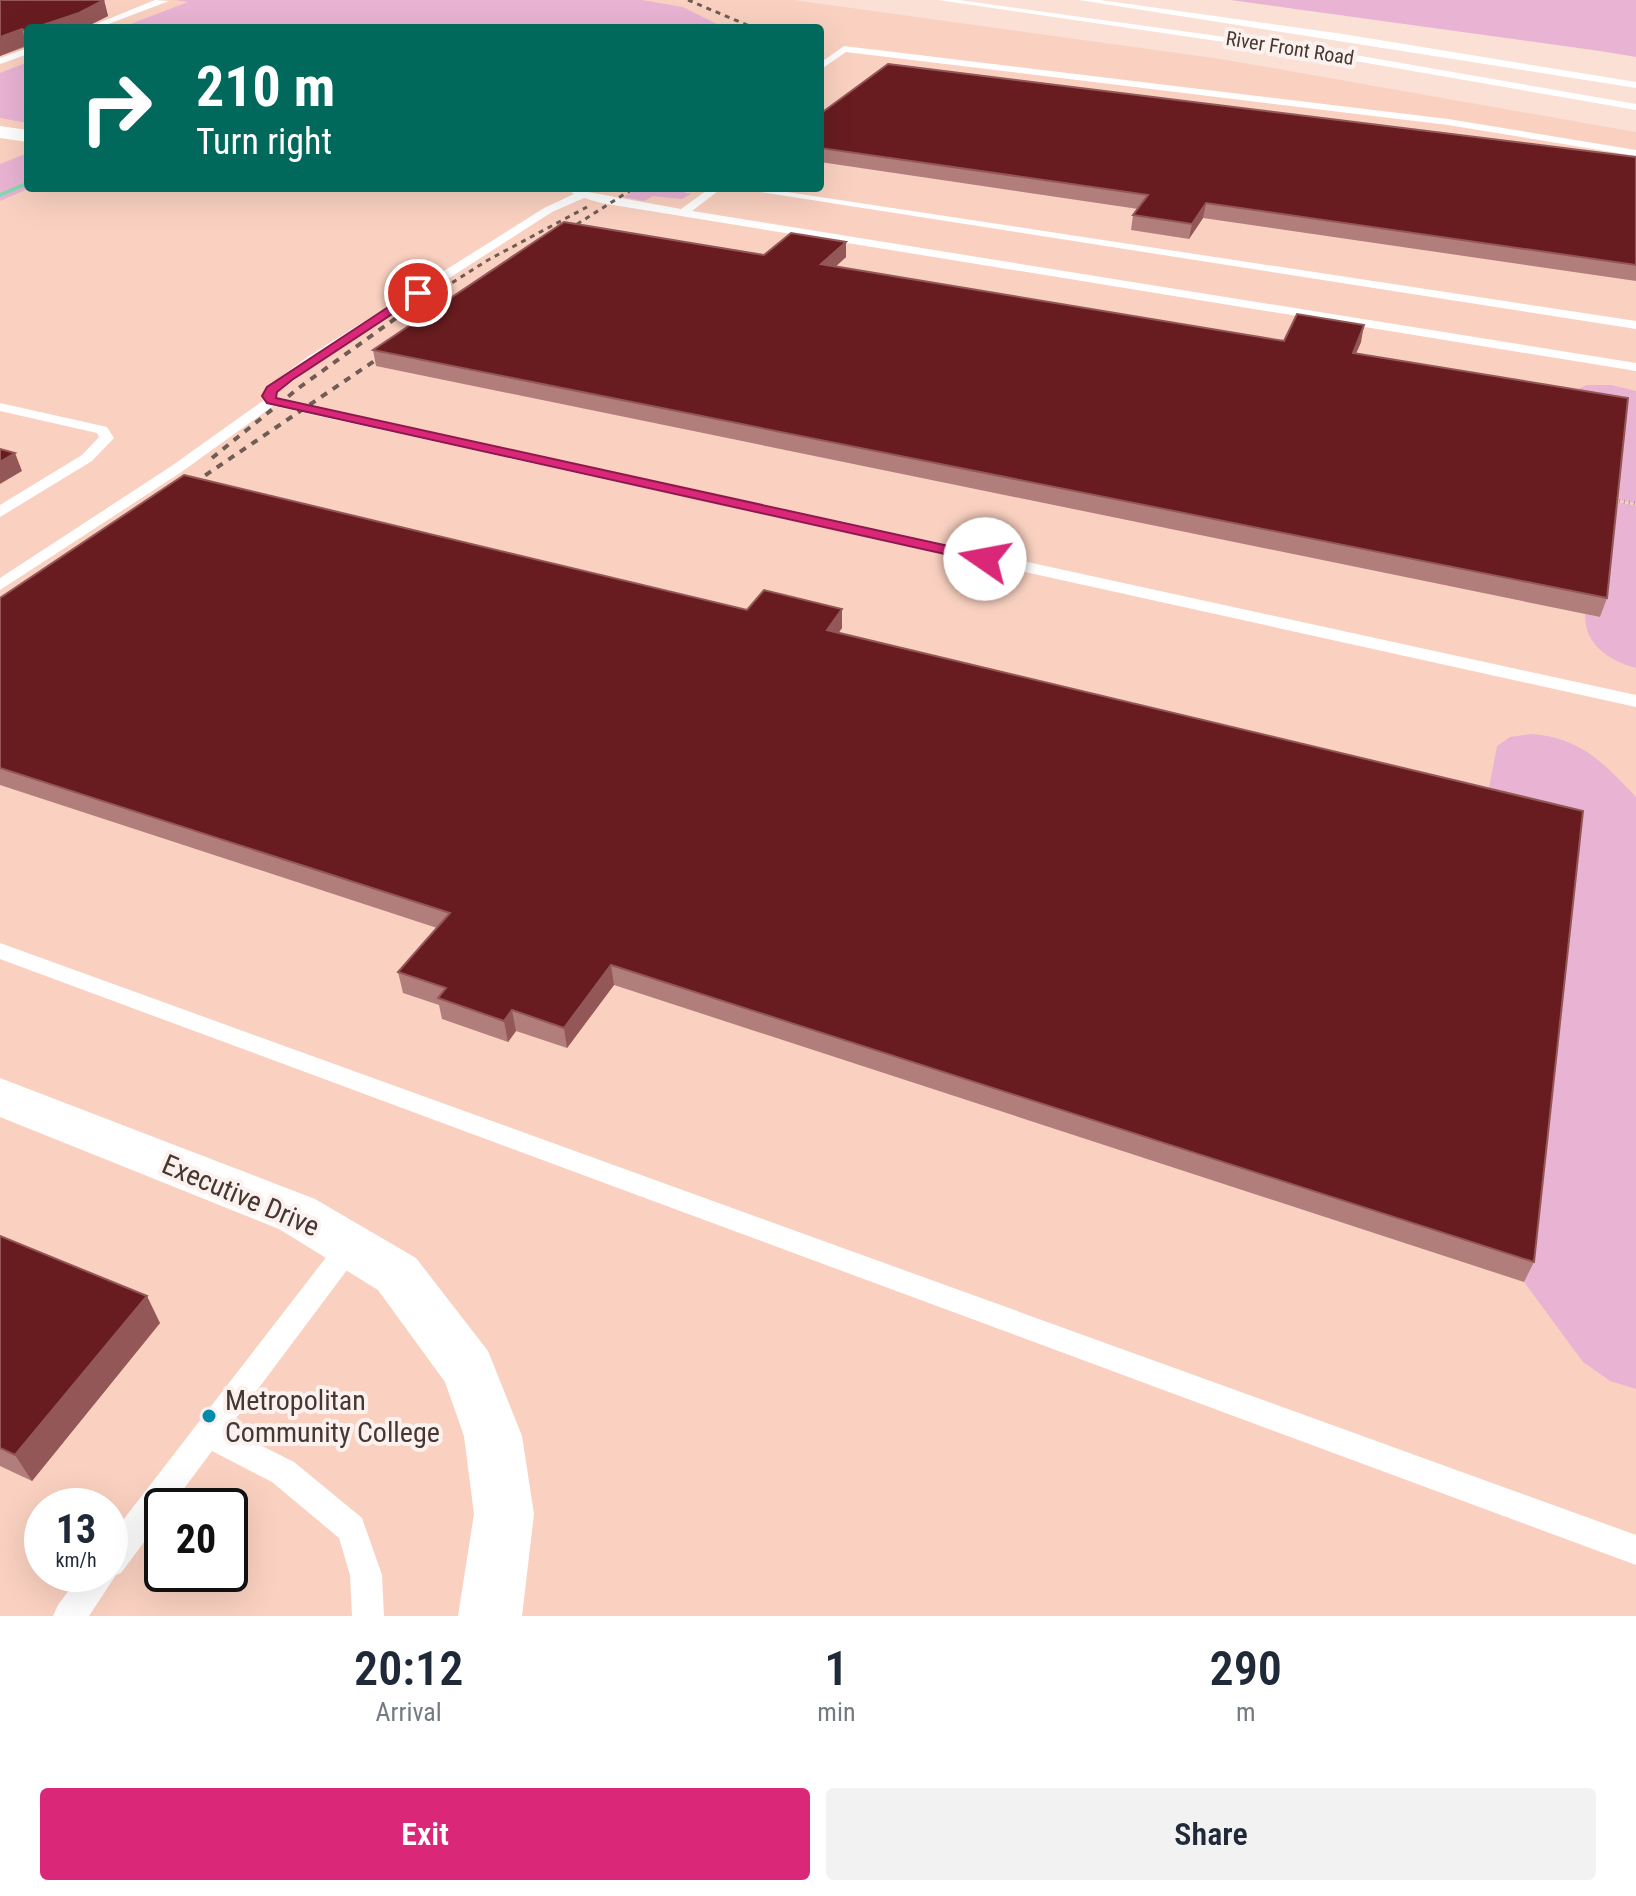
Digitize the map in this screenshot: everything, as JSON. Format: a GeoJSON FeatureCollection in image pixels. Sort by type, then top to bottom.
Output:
{"type":"FeatureCollection","features":[{"type":"Feature","properties":{"kind":"street"},"geometry":{"type":"LineString","coordinates":[[0,132],[24,135]]}},
{"type":"Feature","properties":{"kind":"street","name":"Executive Drive"},"geometry":{"type":"LineString","coordinates":[[0,1097],[297,1214],[397,1274],[468,1369],[493,1436],[504,1514],[490,1616]]}},
{"type":"Feature","properties":{"kind":"lane"},"geometry":{"type":"LineString","coordinates":[[101,24],[164,0]]}},
{"type":"Feature","properties":{"kind":"lane","name":"River Front Road"},"geometry":{"type":"LineString","coordinates":[[942,0],[1361,59],[1636,107]]}},
{"type":"Feature","properties":{"kind":"lane"},"geometry":{"type":"LineString","coordinates":[[1083,0],[1343,37],[1636,85]]}},
{"type":"Feature","properties":{"kind":"lane"},"geometry":{"type":"LineString","coordinates":[[824,64],[844,49],[1448,122],[1636,153]]}},
{"type":"Feature","properties":{"kind":"lane"},"geometry":{"type":"LineString","coordinates":[[0,61],[24,52]]}},
{"type":"Feature","properties":{"kind":"lane"},"geometry":{"type":"LineString","coordinates":[[271,401],[269,396],[272,390],[314,359],[574,192]]}},
{"type":"Feature","properties":{"kind":"lane"},"geometry":{"type":"LineString","coordinates":[[578,192],[601,200],[1636,367]]}},
{"type":"Feature","properties":{"kind":"lane"},"geometry":{"type":"LineString","coordinates":[[683,213],[712,192]]}},
{"type":"Feature","properties":{"kind":"lane"},"geometry":{"type":"LineString","coordinates":[[766,192],[1636,325]]}},
{"type":"Feature","properties":{"kind":"lane"},"geometry":{"type":"LineString","coordinates":[[0,585],[175,470],[271,401],[1636,701]]}},
{"type":"Feature","properties":{"kind":"lane"},"geometry":{"type":"LineString","coordinates":[[0,407],[102,430],[107,438],[87,458],[0,512]]}},
{"type":"Feature","properties":{"kind":"lane"},"geometry":{"type":"LineString","coordinates":[[0,951],[1636,1550]]}},
{"type":"Feature","properties":{"kind":"lane"},"geometry":{"type":"LineString","coordinates":[[128,1538],[350,1246]]}},
{"type":"Feature","properties":{"kind":"lane"},"geometry":{"type":"LineString","coordinates":[[208,1434],[283,1472],[351,1529],[366,1575],[368,1616]]}},
{"type":"Feature","properties":{"kind":"lane"},"geometry":{"type":"LineString","coordinates":[[69,1616],[87,1592]]}},
{"type":"Feature","properties":{"kind":"path"},"geometry":{"type":"LineString","coordinates":[[1613,500],[1636,504]]}},
{"type":"Feature","properties":{"kind":"shaded area"},"geometry":{"type":"Polygon","coordinates":[[[0,0],[794,0],[1221,59],[1636,132],[1636,1616],[0,1616],[0,0]]]}},
{"type":"Feature","properties":{"kind":"shaded area"},"geometry":{"type":"Polygon","coordinates":[[[175,0],[642,0],[683,7],[717,24],[130,24],[188,2],[175,0]]]}},
{"type":"Feature","properties":{"kind":"shaded area"},"geometry":{"type":"Polygon","coordinates":[[[1231,0],[1636,0],[1636,57],[1600,51],[1231,0]]]}},
{"type":"Feature","properties":{"kind":"shaded area"},"geometry":{"type":"Polygon","coordinates":[[[24,64],[24,122],[0,118],[0,73],[24,64]]]}},
{"type":"Feature","properties":{"kind":"shaded area"},"geometry":{"type":"Polygon","coordinates":[[[24,155],[24,191],[0,201],[0,164],[24,155]]]}},
{"type":"Feature","properties":{"kind":"shaded area"},"geometry":{"type":"Polygon","coordinates":[[[632,192],[691,194],[682,199],[653,196],[644,201],[623,197],[632,192]]]}},
{"type":"Feature","properties":{"kind":"shaded area"},"geometry":{"type":"Polygon","coordinates":[[[1587,385],[1611,385],[1636,391],[1636,503],[1613,499],[1576,390],[1587,385]]]}},
{"type":"Feature","properties":{"kind":"shaded area"},"geometry":{"type":"Polygon","coordinates":[[[1613,501],[1636,506],[1636,668],[1616,661],[1600,650],[1586,625],[1585,614],[1600,617],[1613,501]]]}},
{"type":"Feature","properties":{"kind":"shaded area"},"geometry":{"type":"Polygon","coordinates":[[[1531,734],[1564,740],[1590,754],[1636,797],[1636,1389],[1610,1381],[1583,1362],[1524,1282],[1485,809],[1497,746],[1510,737],[1531,734]]]}},
{"type":"Feature","properties":{"kind":"building"},"geometry":{"type":"Polygon","coordinates":[[[0,0],[104,0],[79,13],[46,24],[24,24],[24,30],[0,37],[0,0]]]}},
{"type":"Feature","properties":{"kind":"building"},"geometry":{"type":"Polygon","coordinates":[[[888,64],[1636,157],[1636,265],[1206,203],[1192,224],[1133,215],[1148,195],[824,149],[824,111],[888,64]]]}},
{"type":"Feature","properties":{"kind":"building"},"geometry":{"type":"Polygon","coordinates":[[[564,222],[764,255],[791,233],[846,242],[821,264],[1284,341],[1297,314],[1364,325],[1353,353],[1628,398],[1607,598],[373,350],[564,222]]]}},
{"type":"Feature","properties":{"kind":"building"},"geometry":{"type":"Polygon","coordinates":[[[0,449],[15,453],[0,462],[0,449]]]}},
{"type":"Feature","properties":{"kind":"building"},"geometry":{"type":"Polygon","coordinates":[[[184,475],[747,610],[764,590],[842,609],[827,630],[1583,811],[1534,1262],[611,965],[564,1028],[512,1010],[504,1021],[438,998],[446,988],[398,972],[450,913],[0,768],[0,598],[184,475]]]}},
{"type":"Feature","properties":{"kind":"building"},"geometry":{"type":"Polygon","coordinates":[[[0,1236],[147,1296],[15,1455],[0,1448],[0,1236]]]}},
{"type":"Feature","properties":{"kind":"waterway"},"geometry":{"type":"LineString","coordinates":[[0,195],[24,185]]}},
{"type":"Feature","properties":{"kind":"railway"},"geometry":{"type":"LineString","coordinates":[[688,0],[745,24]]}},
{"type":"Feature","properties":{"kind":"railway"},"geometry":{"type":"LineString","coordinates":[[560,235],[628,192]]}},
{"type":"Feature","properties":{"kind":"railway"},"geometry":{"type":"LineString","coordinates":[[395,319],[488,260],[587,207]]}},
{"type":"Feature","properties":{"kind":"railway"},"geometry":{"type":"LineString","coordinates":[[212,458],[300,387],[395,319]]}},
{"type":"Feature","properties":{"kind":"railway"},"geometry":{"type":"LineString","coordinates":[[182,491],[395,347]]}},
{"type":"Feature","properties":{"kind":"place","name":"Metropolitan Community College"},"geometry":{"type":"Point","coordinates":[209,1416]}},
{"type":"Feature","properties":{"kind":"route"},"geometry":{"type":"LineString","coordinates":[[418,293],[288,378],[272,390],[269,396],[271,401],[985,559]]}}]}
